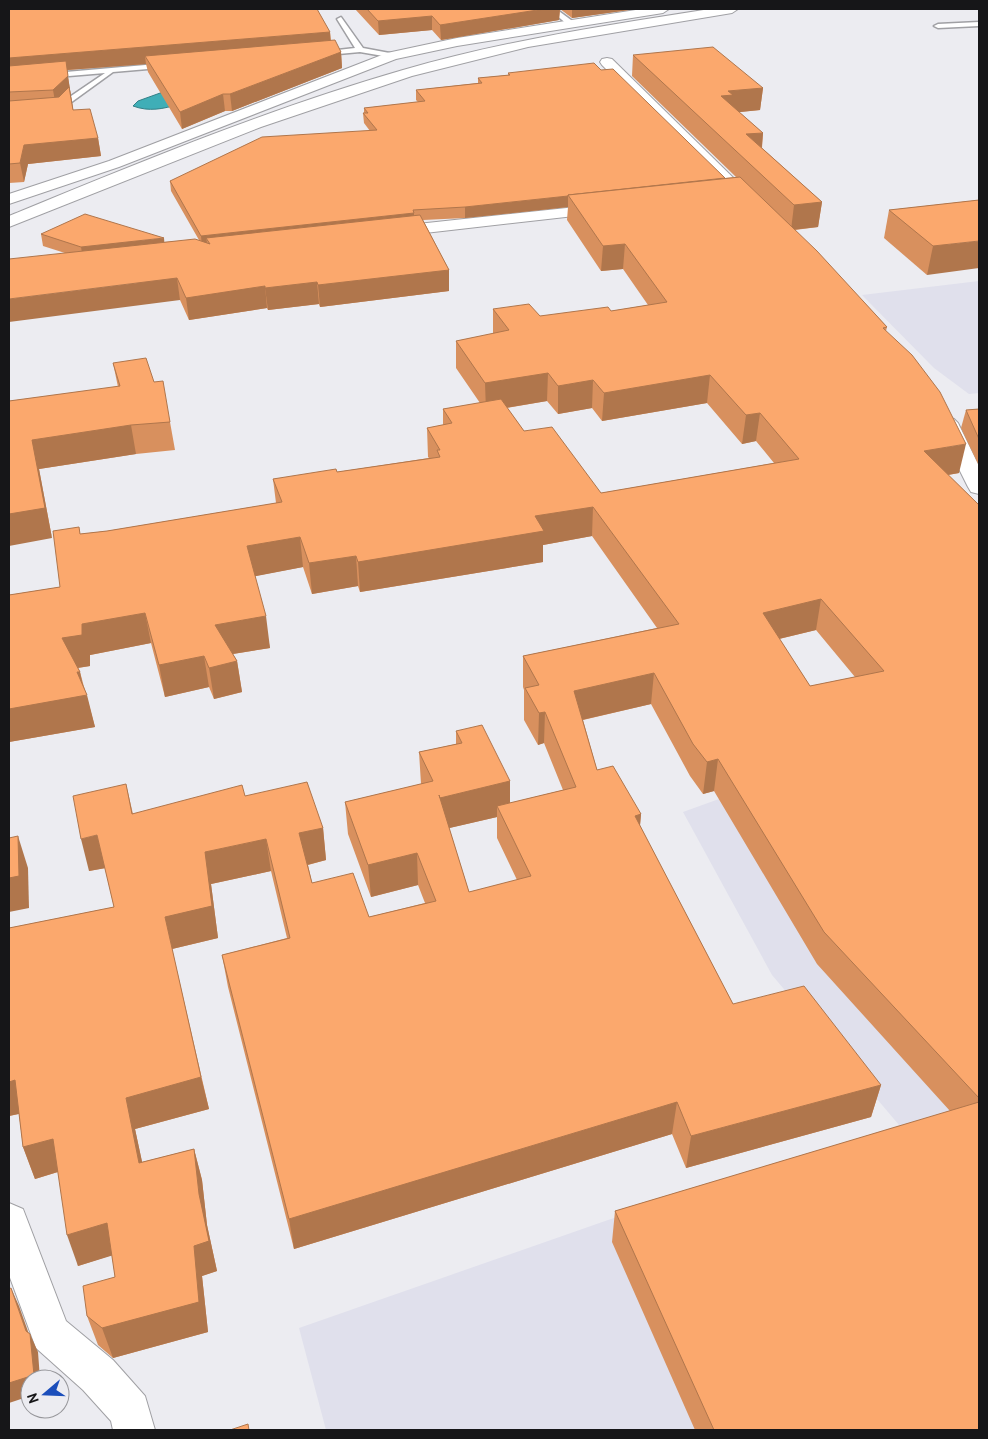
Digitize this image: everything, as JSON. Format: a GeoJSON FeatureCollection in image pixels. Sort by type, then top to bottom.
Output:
{"type":"FeatureCollection","features":[{"type":"Feature","properties":{"kind":"street"},"geometry":{"type":"LineString","coordinates":[[9,199],[114,164],[392,56],[457,42],[663,9]]}},
{"type":"Feature","properties":{"kind":"street"},"geometry":{"type":"LineString","coordinates":[[9,222],[118,177],[323,99],[409,72],[574,33],[732,9]]}},
{"type":"Feature","properties":{"kind":"street"},"geometry":{"type":"LineString","coordinates":[[607,62],[763,215]]}},
{"type":"Feature","properties":{"kind":"street"},"geometry":{"type":"LineString","coordinates":[[722,196],[741,194]]}},
{"type":"Feature","properties":{"kind":"street"},"geometry":{"type":"LineString","coordinates":[[369,234],[624,207]]}},
{"type":"Feature","properties":{"kind":"street"},"geometry":{"type":"LineString","coordinates":[[940,412],[979,487]]}},
{"type":"Feature","properties":{"kind":"street"},"geometry":{"type":"LineString","coordinates":[[9,1221],[50,1334],[98,1375],[130,1410],[134,1430]]}},
{"type":"Feature","properties":{"kind":"lane"},"geometry":{"type":"LineString","coordinates":[[552,9],[571,23]]}},
{"type":"Feature","properties":{"kind":"lane"},"geometry":{"type":"LineString","coordinates":[[341,18],[360,50]]}},
{"type":"Feature","properties":{"kind":"lane"},"geometry":{"type":"LineString","coordinates":[[938,26],[979,24]]}},
{"type":"Feature","properties":{"kind":"lane"},"geometry":{"type":"LineString","coordinates":[[307,54],[360,50],[392,56]]}},
{"type":"Feature","properties":{"kind":"lane"},"geometry":{"type":"LineString","coordinates":[[9,79],[181,64]]}},
{"type":"Feature","properties":{"kind":"lane"},"geometry":{"type":"LineString","coordinates":[[50,112],[58,111],[83,90],[117,70]]}},
{"type":"Feature","properties":{"kind":"shaded area"},"geometry":{"type":"Polygon","coordinates":[[[979,281],[979,393],[969,394],[934,368],[862,295],[979,281]]]}},
{"type":"Feature","properties":{"kind":"shaded area"},"geometry":{"type":"Polygon","coordinates":[[[964,746],[979,1430],[326,1430],[299,1328],[608,1220],[899,1125],[772,975],[683,812],[730,795],[964,746]]]}},
{"type":"Feature","properties":{"kind":"water"},"geometry":{"type":"Polygon","coordinates":[[[174,88],[180,104],[156,109],[133,106],[138,101],[174,88]]]}},
{"type":"Feature","properties":{"kind":"building"},"geometry":{"type":"Polygon","coordinates":[[[9,9],[317,9],[330,32],[9,58],[9,9]]]}},
{"type":"Feature","properties":{"kind":"building"},"geometry":{"type":"Polygon","coordinates":[[[367,9],[544,9],[440,25],[432,16],[378,21],[367,9]]]}},
{"type":"Feature","properties":{"kind":"building"},"geometry":{"type":"Polygon","coordinates":[[[335,40],[341,52],[230,94],[223,94],[180,112],[145,56],[335,40]]]}},
{"type":"Feature","properties":{"kind":"building"},"geometry":{"type":"Polygon","coordinates":[[[713,47],[763,88],[728,91],[733,95],[721,96],[763,133],[746,134],[822,202],[794,205],[633,55],[713,47]]]}},
{"type":"Feature","properties":{"kind":"building"},"geometry":{"type":"Polygon","coordinates":[[[66,61],[68,76],[53,90],[9,92],[9,66],[66,61]]]}},
{"type":"Feature","properties":{"kind":"building"},"geometry":{"type":"Polygon","coordinates":[[[594,63],[601,70],[613,69],[725,178],[465,207],[413,210],[414,213],[201,236],[170,181],[262,137],[377,130],[363,113],[368,113],[364,108],[425,101],[416,90],[482,83],[478,78],[510,75],[508,73],[594,63]]]}},
{"type":"Feature","properties":{"kind":"building"},"geometry":{"type":"Polygon","coordinates":[[[69,87],[73,110],[90,109],[98,138],[24,145],[20,163],[9,164],[9,101],[59,97],[69,87]]]}},
{"type":"Feature","properties":{"kind":"building"},"geometry":{"type":"Polygon","coordinates":[[[740,177],[817,251],[887,327],[883,328],[912,355],[940,392],[966,444],[924,451],[979,505],[979,1098],[824,932],[718,759],[707,762],[693,744],[654,673],[574,691],[597,770],[613,766],[641,814],[635,816],[733,1004],[804,986],[881,1085],[691,1136],[677,1102],[289,1219],[222,955],[290,938],[266,839],[205,852],[212,906],[165,917],[201,1077],[126,1098],[139,1163],[194,1149],[199,1194],[209,1241],[194,1246],[199,1302],[102,1328],[87,1316],[83,1286],[115,1277],[107,1223],[67,1235],[53,1139],[23,1147],[15,1080],[9,1082],[9,928],[114,907],[97,835],[81,839],[73,796],[126,784],[132,814],[242,785],[245,796],[307,782],[323,828],[299,833],[312,883],[353,873],[369,917],[436,901],[417,853],[368,865],[345,802],[433,781],[419,752],[462,743],[456,731],[482,725],[510,781],[440,798],[439,795],[469,892],[531,876],[497,806],[576,787],[545,712],[539,713],[525,688],[539,685],[523,656],[679,624],[593,507],[535,516],[544,531],[358,562],[356,556],[309,563],[300,537],[247,546],[266,616],[215,625],[237,661],[209,668],[204,656],[159,665],[145,613],[82,624],[82,635],[62,638],[80,672],[77,672],[87,695],[9,709],[9,595],[60,587],[53,531],[79,527],[80,534],[107,531],[282,502],[273,479],[336,469],[337,472],[440,457],[437,450],[440,450],[427,428],[452,423],[443,409],[501,399],[524,431],[552,427],[601,493],[799,459],[760,413],[746,415],[710,375],[604,393],[593,380],[558,386],[548,373],[485,383],[456,341],[509,330],[493,309],[529,304],[540,316],[608,307],[611,311],[667,302],[625,244],[603,246],[568,195],[740,177]],[[821,599],[763,613],[810,686],[884,671],[821,599]]]}},
{"type":"Feature","properties":{"kind":"building"},"geometry":{"type":"Polygon","coordinates":[[[979,200],[979,241],[933,246],[889,210],[979,200]]]}},
{"type":"Feature","properties":{"kind":"building"},"geometry":{"type":"Polygon","coordinates":[[[85,214],[164,238],[81,247],[41,234],[85,214]]]}},
{"type":"Feature","properties":{"kind":"building"},"geometry":{"type":"Polygon","coordinates":[[[420,215],[449,270],[318,285],[317,282],[265,288],[265,286],[186,298],[177,278],[9,299],[9,259],[195,239],[210,244],[206,238],[420,215]]]}},
{"type":"Feature","properties":{"kind":"building"},"geometry":{"type":"Polygon","coordinates":[[[146,358],[154,382],[163,381],[170,422],[131,425],[32,440],[45,508],[9,514],[9,401],[120,386],[113,363],[146,358]]]}},
{"type":"Feature","properties":{"kind":"building"},"geometry":{"type":"Polygon","coordinates":[[[979,409],[979,439],[966,410],[979,409]]]}},
{"type":"Feature","properties":{"kind":"building"},"geometry":{"type":"Polygon","coordinates":[[[18,836],[19,876],[9,878],[9,838],[18,836]]]}},
{"type":"Feature","properties":{"kind":"building"},"geometry":{"type":"Polygon","coordinates":[[[979,1102],[979,1430],[714,1430],[615,1211],[979,1102]]]}},
{"type":"Feature","properties":{"kind":"building"},"geometry":{"type":"Polygon","coordinates":[[[11,1288],[26,1331],[30,1334],[33,1369],[20,1369],[20,1379],[9,1383],[9,1289],[11,1288]]]}},
{"type":"Feature","properties":{"kind":"building"},"geometry":{"type":"Polygon","coordinates":[[[248,1424],[249,1430],[230,1430],[248,1424]]]}}]}
